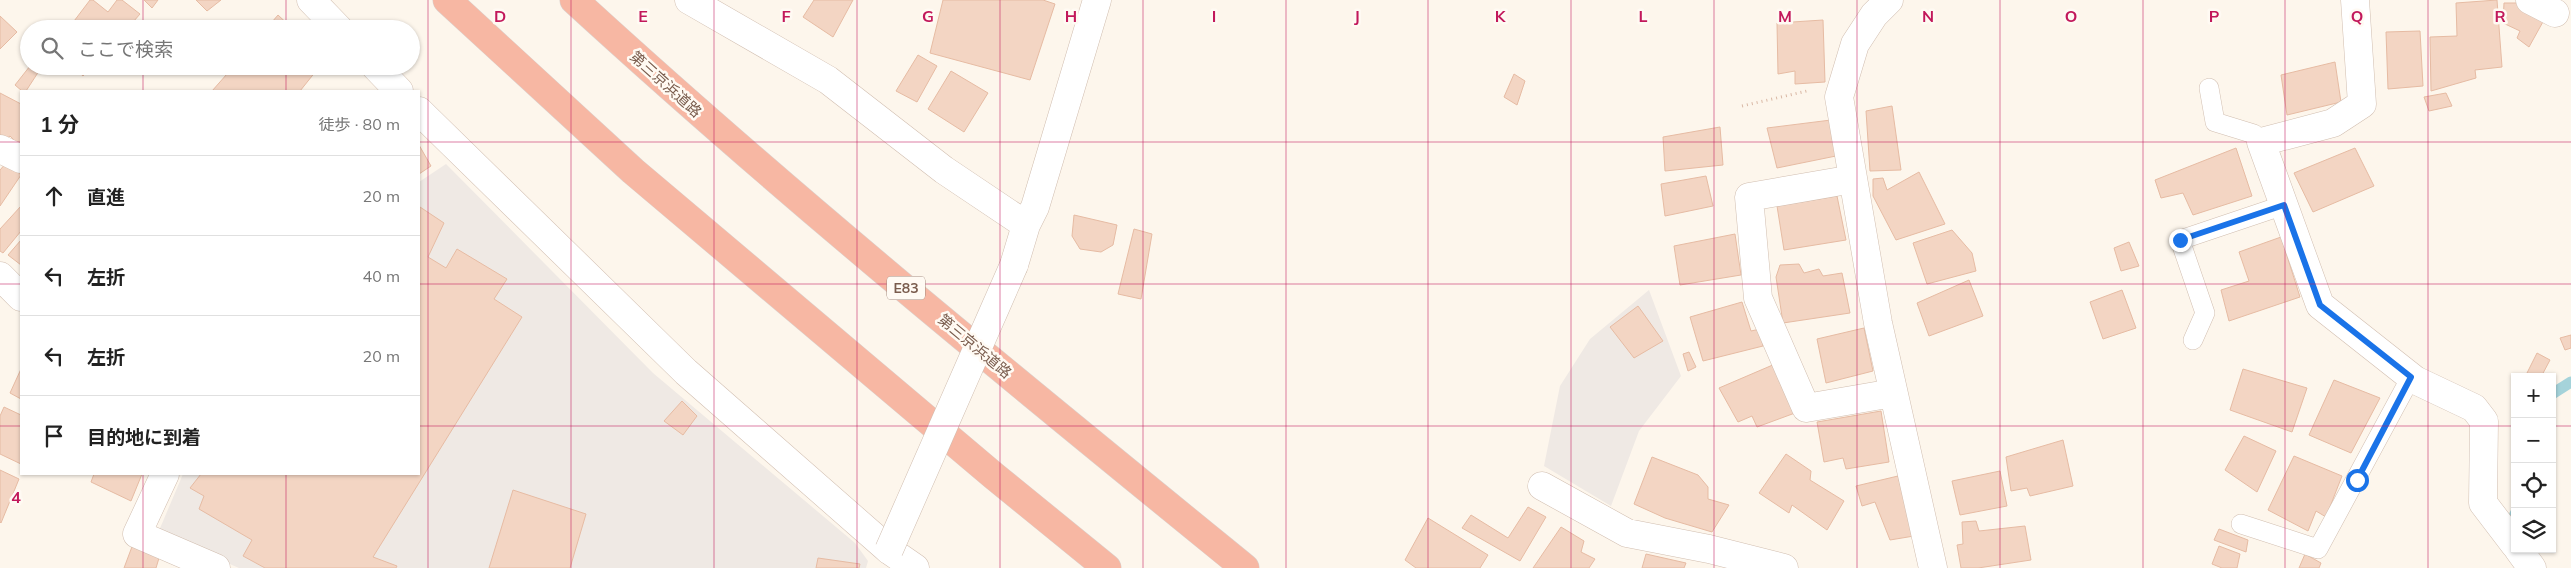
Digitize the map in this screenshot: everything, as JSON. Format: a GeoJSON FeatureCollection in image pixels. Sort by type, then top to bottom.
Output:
{"type":"FeatureCollection","features":[{"type":"Feature","properties":{"kind":"highway"},"geometry":{"type":"LineString","coordinates":[[447,0],[634,171],[994,476],[1107,568]]}},
{"type":"Feature","properties":{"kind":"highway","name":"第三京浜道路"},"geometry":{"type":"LineString","coordinates":[[574,0],[691,107],[1046,406],[1245,568]]}},
{"type":"Feature","properties":{"kind":"street"},"geometry":{"type":"LineString","coordinates":[[311,0],[330,20]]}},
{"type":"Feature","properties":{"kind":"street"},"geometry":{"type":"LineString","coordinates":[[689,0],[828,80],[944,170],[1026,225]]}},
{"type":"Feature","properties":{"kind":"street"},"geometry":{"type":"LineString","coordinates":[[887,559],[1014,265],[1026,225],[1035,207],[1097,0]]}},
{"type":"Feature","properties":{"kind":"street"},"geometry":{"type":"LineString","coordinates":[[1889,0],[1874,15],[1855,44],[1839,97],[1878,323],[1932,568]]}},
{"type":"Feature","properties":{"kind":"street"},"geometry":{"type":"LineString","coordinates":[[2355,0],[2362,104],[2333,123],[2261,142],[2320,305],[2411,377],[2474,408],[2484,421],[2483,502],[2511,540]]}},
{"type":"Feature","properties":{"kind":"street"},"geometry":{"type":"LineString","coordinates":[[2530,0],[2559,7]]}},
{"type":"Feature","properties":{"kind":"street"},"geometry":{"type":"LineString","coordinates":[[384,75],[398,90]]}},
{"type":"Feature","properties":{"kind":"street"},"geometry":{"type":"LineString","coordinates":[[420,112],[686,372],[887,559],[915,568]]}},
{"type":"Feature","properties":{"kind":"street"},"geometry":{"type":"LineString","coordinates":[[0,149],[20,159]]}},
{"type":"Feature","properties":{"kind":"street"},"geometry":{"type":"LineString","coordinates":[[1853,180],[1749,197],[1758,298],[1806,408],[1894,393]]}},
{"type":"Feature","properties":{"kind":"street"},"geometry":{"type":"LineString","coordinates":[[165,475],[137,534],[216,568]]}},
{"type":"Feature","properties":{"kind":"street"},"geometry":{"type":"LineString","coordinates":[[1542,486],[1626,533],[1706,559],[1784,568]]}},
{"type":"Feature","properties":{"kind":"street"},"geometry":{"type":"LineString","coordinates":[[2521,553],[2532,568]]}},
{"type":"Feature","properties":{"kind":"lane"},"geometry":{"type":"LineString","coordinates":[[2209,88],[2215,122],[2254,134],[2261,142]]}},
{"type":"Feature","properties":{"kind":"lane"},"geometry":{"type":"LineString","coordinates":[[2193,340],[2205,314],[2180,240],[2284,205]]}},
{"type":"Feature","properties":{"kind":"lane"},"geometry":{"type":"LineString","coordinates":[[2241,524],[2318,549],[2411,377]]}},
{"type":"Feature","properties":{"kind":"path"},"geometry":{"type":"LineString","coordinates":[[1742,106],[1817,89],[1840,91]]}},
{"type":"Feature","properties":{"kind":"shaded area"},"geometry":{"type":"Polygon","coordinates":[[[446,164],[653,373],[855,543],[868,561],[866,568],[239,568],[158,533],[183,475],[420,475],[420,181],[446,164]]]}},
{"type":"Feature","properties":{"kind":"shaded area"},"geometry":{"type":"Polygon","coordinates":[[[1649,290],[1681,376],[1639,431],[1611,506],[1544,466],[1560,386],[1590,339],[1649,290]]]}},
{"type":"Feature","properties":{"kind":"building"},"geometry":{"type":"Polygon","coordinates":[[[90,0],[93,0],[108,12],[117,0],[122,0],[140,14],[135,20],[75,20],[90,0]]]}},
{"type":"Feature","properties":{"kind":"building"},"geometry":{"type":"Polygon","coordinates":[[[144,0],[158,0],[152,8],[144,0]]]}},
{"type":"Feature","properties":{"kind":"building"},"geometry":{"type":"Polygon","coordinates":[[[196,0],[221,0],[207,11],[196,0]]]}},
{"type":"Feature","properties":{"kind":"building"},"geometry":{"type":"Polygon","coordinates":[[[814,0],[853,0],[833,37],[803,17],[814,0]]]}},
{"type":"Feature","properties":{"kind":"building"},"geometry":{"type":"Polygon","coordinates":[[[943,0],[1043,0],[1055,4],[1030,80],[930,53],[943,0]]]}},
{"type":"Feature","properties":{"kind":"building"},"geometry":{"type":"Polygon","coordinates":[[[2497,0],[2502,67],[2475,70],[2476,78],[2431,91],[2430,37],[2457,36],[2456,3],[2497,0]]]}},
{"type":"Feature","properties":{"kind":"building"},"geometry":{"type":"Polygon","coordinates":[[[2504,3],[2516,3],[2544,20],[2529,47],[2517,38],[2520,31],[2503,23],[2504,3]]]}},
{"type":"Feature","properties":{"kind":"building"},"geometry":{"type":"Polygon","coordinates":[[[278,15],[283,20],[274,20],[278,15]]]}},
{"type":"Feature","properties":{"kind":"building"},"geometry":{"type":"Polygon","coordinates":[[[0,16],[17,32],[0,49],[0,16]]]}},
{"type":"Feature","properties":{"kind":"building"},"geometry":{"type":"Polygon","coordinates":[[[1823,20],[1825,82],[1795,84],[1795,71],[1778,74],[1777,23],[1823,20]]]}},
{"type":"Feature","properties":{"kind":"building"},"geometry":{"type":"Polygon","coordinates":[[[2420,31],[2423,86],[2388,89],[2386,32],[2420,31]]]}},
{"type":"Feature","properties":{"kind":"building"},"geometry":{"type":"Polygon","coordinates":[[[918,55],[937,66],[917,102],[896,91],[918,55]]]}},
{"type":"Feature","properties":{"kind":"building"},"geometry":{"type":"Polygon","coordinates":[[[2335,62],[2341,102],[2287,115],[2281,75],[2335,62]]]}},
{"type":"Feature","properties":{"kind":"building"},"geometry":{"type":"Polygon","coordinates":[[[951,71],[988,93],[964,132],[928,109],[951,71]]]}},
{"type":"Feature","properties":{"kind":"building"},"geometry":{"type":"Polygon","coordinates":[[[1514,74],[1525,81],[1517,105],[1504,97],[1514,74]]]}},
{"type":"Feature","properties":{"kind":"building"},"geometry":{"type":"Polygon","coordinates":[[[23,75],[36,75],[27,90],[21,90],[15,85],[23,75]]]}},
{"type":"Feature","properties":{"kind":"building"},"geometry":{"type":"Polygon","coordinates":[[[226,75],[313,75],[301,90],[213,90],[226,75]]]}},
{"type":"Feature","properties":{"kind":"building"},"geometry":{"type":"Polygon","coordinates":[[[0,93],[20,103],[20,146],[10,136],[6,139],[0,135],[0,93]]]}},
{"type":"Feature","properties":{"kind":"building"},"geometry":{"type":"Polygon","coordinates":[[[2446,93],[2452,106],[2429,111],[2424,97],[2446,93]]]}},
{"type":"Feature","properties":{"kind":"building"},"geometry":{"type":"Polygon","coordinates":[[[1892,106],[1901,170],[1870,171],[1866,111],[1892,106]]]}},
{"type":"Feature","properties":{"kind":"building"},"geometry":{"type":"Polygon","coordinates":[[[1831,120],[1836,156],[1777,168],[1767,128],[1831,120]]]}},
{"type":"Feature","properties":{"kind":"building"},"geometry":{"type":"Polygon","coordinates":[[[1720,127],[1723,165],[1665,171],[1663,137],[1720,127]]]}},
{"type":"Feature","properties":{"kind":"building"},"geometry":{"type":"Polygon","coordinates":[[[420,147],[431,166],[420,173],[420,147]]]}},
{"type":"Feature","properties":{"kind":"building"},"geometry":{"type":"Polygon","coordinates":[[[2236,148],[2252,196],[2193,215],[2183,193],[2161,198],[2155,180],[2236,148]]]}},
{"type":"Feature","properties":{"kind":"building"},"geometry":{"type":"Polygon","coordinates":[[[2355,148],[2374,186],[2313,212],[2294,173],[2355,148]]]}},
{"type":"Feature","properties":{"kind":"building"},"geometry":{"type":"Polygon","coordinates":[[[7,162],[20,174],[20,176],[0,206],[0,170],[7,162]]]}},
{"type":"Feature","properties":{"kind":"building"},"geometry":{"type":"Polygon","coordinates":[[[1919,172],[1945,224],[1896,240],[1873,196],[1873,179],[1883,178],[1887,190],[1919,172]]]}},
{"type":"Feature","properties":{"kind":"building"},"geometry":{"type":"Polygon","coordinates":[[[1706,176],[1713,206],[1665,216],[1661,184],[1706,176]]]}},
{"type":"Feature","properties":{"kind":"building"},"geometry":{"type":"Polygon","coordinates":[[[1837,196],[1846,240],[1784,250],[1777,206],[1837,196]]]}},
{"type":"Feature","properties":{"kind":"building"},"geometry":{"type":"Polygon","coordinates":[[[20,207],[20,232],[3,253],[0,251],[0,229],[20,207]]]}},
{"type":"Feature","properties":{"kind":"building"},"geometry":{"type":"Polygon","coordinates":[[[420,207],[444,223],[428,257],[446,268],[457,249],[507,279],[494,299],[522,317],[373,557],[397,566],[396,568],[265,568],[243,556],[252,540],[199,509],[204,496],[190,488],[200,475],[420,475],[420,207]]]}},
{"type":"Feature","properties":{"kind":"building"},"geometry":{"type":"Polygon","coordinates":[[[1074,215],[1117,225],[1113,245],[1101,252],[1080,249],[1072,236],[1074,215]]]}},
{"type":"Feature","properties":{"kind":"building"},"geometry":{"type":"Polygon","coordinates":[[[1134,229],[1152,234],[1141,299],[1118,294],[1134,229]]]}},
{"type":"Feature","properties":{"kind":"building"},"geometry":{"type":"Polygon","coordinates":[[[1952,230],[1972,253],[1976,271],[1927,284],[1913,243],[1952,230]]]}},
{"type":"Feature","properties":{"kind":"building"},"geometry":{"type":"Polygon","coordinates":[[[1735,234],[1741,275],[1680,285],[1674,246],[1735,234]]]}},
{"type":"Feature","properties":{"kind":"building"},"geometry":{"type":"Polygon","coordinates":[[[2281,237],[2300,297],[2229,321],[2221,290],[2249,281],[2239,252],[2281,237]]]}},
{"type":"Feature","properties":{"kind":"building"},"geometry":{"type":"Polygon","coordinates":[[[20,241],[20,264],[8,255],[20,241]]]}},
{"type":"Feature","properties":{"kind":"building"},"geometry":{"type":"Polygon","coordinates":[[[2129,242],[2139,266],[2121,271],[2114,248],[2129,242]]]}},
{"type":"Feature","properties":{"kind":"building"},"geometry":{"type":"Polygon","coordinates":[[[1799,264],[1804,273],[1819,269],[1823,276],[1842,273],[1850,313],[1783,323],[1776,277],[1780,265],[1799,264]]]}},
{"type":"Feature","properties":{"kind":"building"},"geometry":{"type":"Polygon","coordinates":[[[1969,280],[1983,316],[1929,336],[1917,303],[1969,280]]]}},
{"type":"Feature","properties":{"kind":"building"},"geometry":{"type":"Polygon","coordinates":[[[2122,290],[2136,328],[2103,339],[2090,302],[2122,290]]]}},
{"type":"Feature","properties":{"kind":"building"},"geometry":{"type":"Polygon","coordinates":[[[1742,302],[1751,331],[1760,329],[1763,346],[1703,361],[1690,317],[1742,302]]]}},
{"type":"Feature","properties":{"kind":"building"},"geometry":{"type":"Polygon","coordinates":[[[1638,306],[1663,341],[1634,358],[1610,327],[1638,306]]]}},
{"type":"Feature","properties":{"kind":"building"},"geometry":{"type":"Polygon","coordinates":[[[1864,328],[1873,371],[1826,383],[1817,339],[1864,328]]]}},
{"type":"Feature","properties":{"kind":"building"},"geometry":{"type":"Polygon","coordinates":[[[2571,335],[2571,348],[2565,350],[2560,338],[2571,335]]]}},
{"type":"Feature","properties":{"kind":"building"},"geometry":{"type":"Polygon","coordinates":[[[1689,352],[1696,367],[1688,371],[1683,354],[1689,352]]]}},
{"type":"Feature","properties":{"kind":"building"},"geometry":{"type":"Polygon","coordinates":[[[2537,353],[2550,360],[2543,373],[2527,373],[2537,353]]]}},
{"type":"Feature","properties":{"kind":"building"},"geometry":{"type":"Polygon","coordinates":[[[1775,364],[1795,413],[1757,427],[1752,416],[1738,422],[1719,388],[1775,364]]]}},
{"type":"Feature","properties":{"kind":"building"},"geometry":{"type":"Polygon","coordinates":[[[2243,369],[2307,388],[2292,432],[2230,410],[2243,369]]]}},
{"type":"Feature","properties":{"kind":"building"},"geometry":{"type":"Polygon","coordinates":[[[20,371],[20,398],[10,393],[20,371]]]}},
{"type":"Feature","properties":{"kind":"building"},"geometry":{"type":"Polygon","coordinates":[[[2334,380],[2380,398],[2351,453],[2309,435],[2334,380]]]}},
{"type":"Feature","properties":{"kind":"building"},"geometry":{"type":"Polygon","coordinates":[[[682,401],[697,416],[683,435],[664,421],[682,401]]]}},
{"type":"Feature","properties":{"kind":"building"},"geometry":{"type":"Polygon","coordinates":[[[4,407],[20,415],[20,464],[0,454],[0,416],[4,407]]]}},
{"type":"Feature","properties":{"kind":"building"},"geometry":{"type":"Polygon","coordinates":[[[1881,411],[1889,462],[1846,469],[1843,458],[1824,462],[1817,422],[1881,411]]]}},
{"type":"Feature","properties":{"kind":"building"},"geometry":{"type":"Polygon","coordinates":[[[2244,436],[2276,451],[2257,492],[2225,470],[2244,436]]]}},
{"type":"Feature","properties":{"kind":"building"},"geometry":{"type":"Polygon","coordinates":[[[2063,440],[2073,486],[2030,496],[2027,488],[2011,491],[2006,457],[2063,440]]]}},
{"type":"Feature","properties":{"kind":"building"},"geometry":{"type":"Polygon","coordinates":[[[1786,454],[1811,471],[1810,480],[1844,501],[1827,530],[1792,505],[1789,513],[1759,493],[1786,454]]]}},
{"type":"Feature","properties":{"kind":"building"},"geometry":{"type":"Polygon","coordinates":[[[2294,456],[2342,476],[2326,517],[2316,511],[2308,531],[2268,510],[2294,456]]]}},
{"type":"Feature","properties":{"kind":"building"},"geometry":{"type":"Polygon","coordinates":[[[1652,457],[1698,475],[1708,487],[1708,499],[1729,505],[1712,532],[1665,518],[1634,504],[1652,457]]]}},
{"type":"Feature","properties":{"kind":"building"},"geometry":{"type":"Polygon","coordinates":[[[0,470],[19,479],[1,523],[0,522],[0,470]]]}},
{"type":"Feature","properties":{"kind":"building"},"geometry":{"type":"Polygon","coordinates":[[[2000,471],[2007,506],[1960,515],[1952,481],[2000,471]]]}},
{"type":"Feature","properties":{"kind":"building"},"geometry":{"type":"Polygon","coordinates":[[[94,475],[142,475],[131,501],[91,482],[94,475]]]}},
{"type":"Feature","properties":{"kind":"building"},"geometry":{"type":"Polygon","coordinates":[[[1898,476],[1914,536],[1890,540],[1875,502],[1862,506],[1856,486],[1898,476]]]}},
{"type":"Feature","properties":{"kind":"building"},"geometry":{"type":"Polygon","coordinates":[[[513,490],[586,514],[570,568],[489,568],[513,490]]]}},
{"type":"Feature","properties":{"kind":"building"},"geometry":{"type":"Polygon","coordinates":[[[1528,507],[1546,517],[1520,561],[1462,528],[1471,515],[1508,538],[1528,507]]]}},
{"type":"Feature","properties":{"kind":"building"},"geometry":{"type":"Polygon","coordinates":[[[1428,518],[1488,555],[1480,568],[1416,568],[1405,560],[1428,518]]]}},
{"type":"Feature","properties":{"kind":"building"},"geometry":{"type":"Polygon","coordinates":[[[1976,521],[1979,531],[2025,526],[2031,560],[1978,568],[1961,568],[1957,545],[1963,544],[1962,522],[1976,521]]]}},
{"type":"Feature","properties":{"kind":"building"},"geometry":{"type":"Polygon","coordinates":[[[1561,527],[1584,541],[1581,552],[1595,559],[1589,568],[1533,568],[1561,527]]]}},
{"type":"Feature","properties":{"kind":"building"},"geometry":{"type":"Polygon","coordinates":[[[2219,529],[2248,540],[2246,552],[2214,540],[2219,529]]]}},
{"type":"Feature","properties":{"kind":"building"},"geometry":{"type":"Polygon","coordinates":[[[133,544],[159,558],[156,568],[124,568],[133,544]]]}},
{"type":"Feature","properties":{"kind":"building"},"geometry":{"type":"Polygon","coordinates":[[[2219,546],[2240,554],[2237,568],[2222,568],[2212,564],[2219,546]]]}},
{"type":"Feature","properties":{"kind":"building"},"geometry":{"type":"Polygon","coordinates":[[[1646,554],[1686,563],[1684,568],[1642,568],[1646,554]]]}},
{"type":"Feature","properties":{"kind":"building"},"geometry":{"type":"Polygon","coordinates":[[[2305,554],[2321,563],[2319,568],[2299,568],[2305,554]]]}},
{"type":"Feature","properties":{"kind":"building"},"geometry":{"type":"Polygon","coordinates":[[[818,558],[860,564],[859,568],[816,568],[818,558]]]}},
{"type":"Feature","properties":{"kind":"waterway"},"geometry":{"type":"LineString","coordinates":[[2556,391],[2571,382]]}},
{"type":"Feature","properties":{"kind":"route"},"geometry":{"type":"LineString","coordinates":[[2180,240],[2284,205],[2320,305],[2411,377],[2357,480]]}}]}
